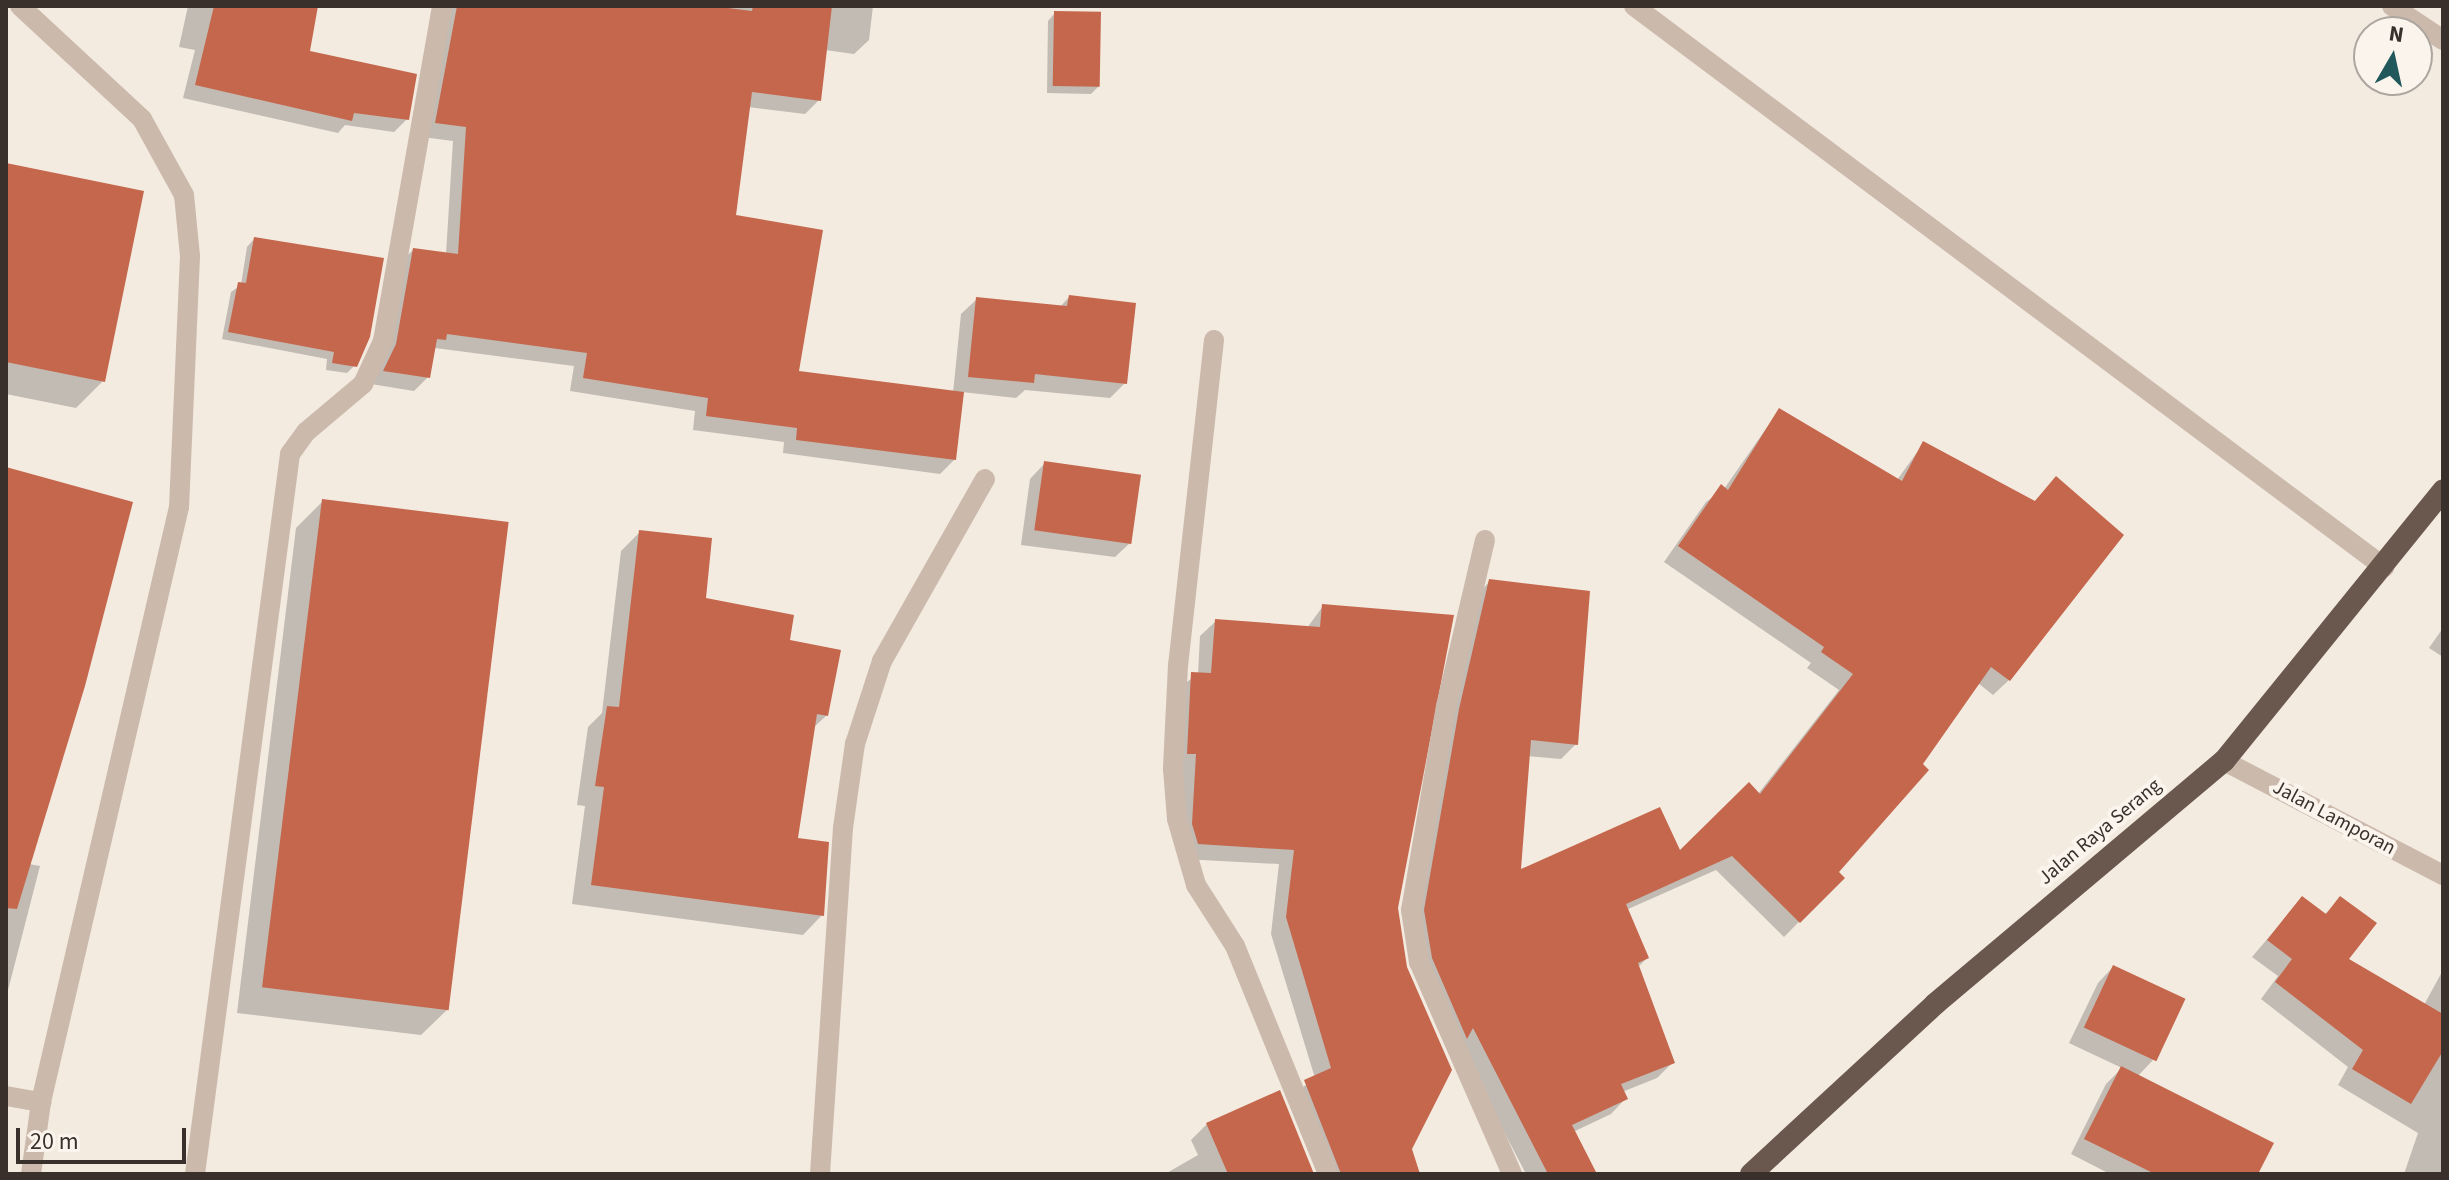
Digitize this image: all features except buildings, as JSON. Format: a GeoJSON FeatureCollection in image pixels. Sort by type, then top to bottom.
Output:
{"type":"FeatureCollection","features":[{"type":"Feature","properties":{"kind":"highway","name":"Jalan Raya Serang"},"geometry":{"type":"LineString","coordinates":[[1751,1174],[1935,1004],[2224,761],[2443,491]]}},
{"type":"Feature","properties":{"kind":"street"},"geometry":{"type":"LineString","coordinates":[[20,6],[142,119],[184,195],[190,256],[189,360],[179,507],[41,1102],[31,1174]]}},
{"type":"Feature","properties":{"kind":"street"},"geometry":{"type":"LineString","coordinates":[[195,1174],[290,454],[306,432],[363,384],[383,341],[442,6]]}},
{"type":"Feature","properties":{"kind":"street"},"geometry":{"type":"LineString","coordinates":[[1634,6],[2384,567]]}},
{"type":"Feature","properties":{"kind":"street"},"geometry":{"type":"LineString","coordinates":[[2392,6],[2443,40]]}},
{"type":"Feature","properties":{"kind":"street"},"geometry":{"type":"LineString","coordinates":[[1214,340],[1178,665],[1173,769],[1177,819],[1196,885],[1235,946],[1328,1174]]}},
{"type":"Feature","properties":{"kind":"street"},"geometry":{"type":"LineString","coordinates":[[820,1174],[843,828],[855,744],[882,661],[985,479]]}},
{"type":"Feature","properties":{"kind":"street"},"geometry":{"type":"LineString","coordinates":[[1485,540],[1446,706],[1411,910],[1419,962],[1512,1174]]}},
{"type":"Feature","properties":{"kind":"street","name":"Jalan Lamporan"},"geometry":{"type":"LineString","coordinates":[[2224,761],[2443,875]]}},
{"type":"Feature","properties":{"kind":"street"},"geometry":{"type":"LineString","coordinates":[[6,1096],[41,1102]]}}]}
